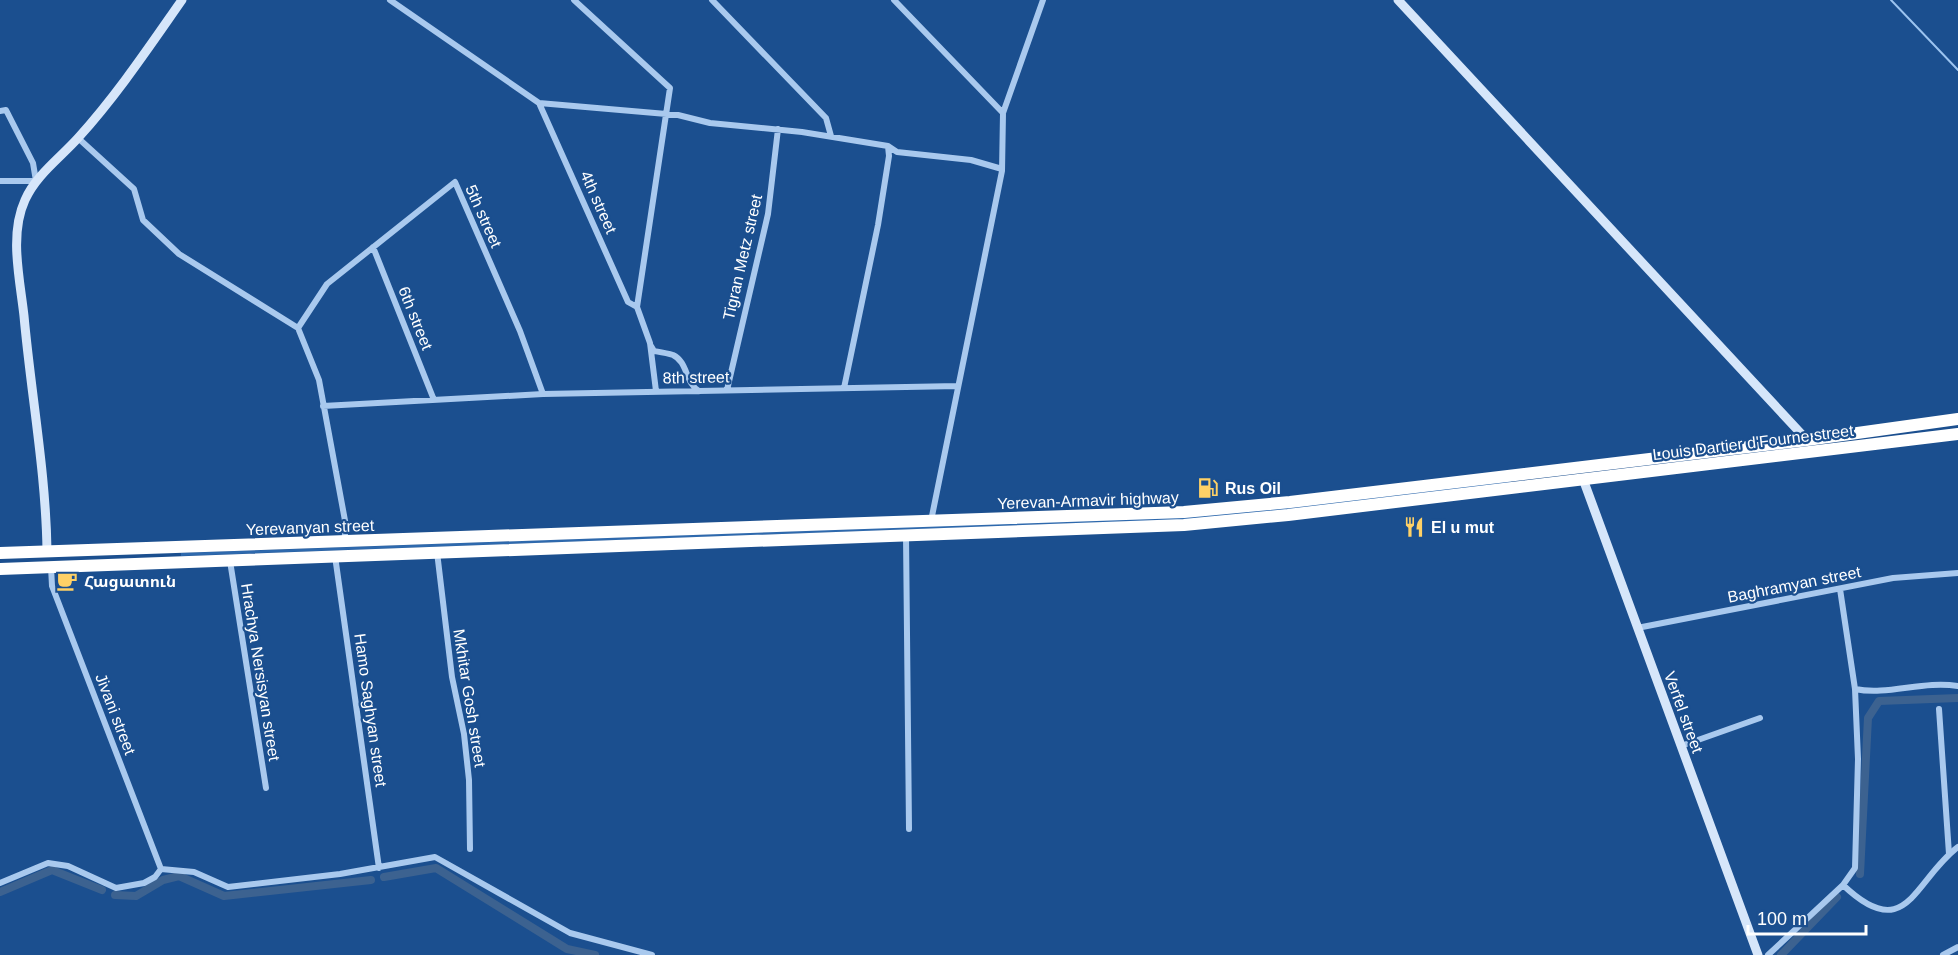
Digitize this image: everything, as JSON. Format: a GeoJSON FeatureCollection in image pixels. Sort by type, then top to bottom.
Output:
{"type":"FeatureCollection","features":[{"type":"Feature","properties":{"kind":"highway","name":"Louis Dartier d'Fourne street"},"geometry":{"type":"LineString","coordinates":[[1554,476],[1958,419]]}},
{"type":"Feature","properties":{"kind":"highway","name":"Louis Dartier d'Fourne street"},"geometry":{"type":"LineString","coordinates":[[1554,476],[1583,478],[1958,434]]}},
{"type":"Feature","properties":{"kind":"highway","name":"Yerevan-Armavir highway"},"geometry":{"type":"LineString","coordinates":[[619,539],[906,535],[1184,525],[1554,476]]}},
{"type":"Feature","properties":{"kind":"highway","name":"Yerevan-Armavir highway"},"geometry":{"type":"LineString","coordinates":[[619,539],[931,522],[1184,512],[1522,480]]}},
{"type":"Feature","properties":{"kind":"highway","name":"Yerevanyan street"},"geometry":{"type":"LineString","coordinates":[[0,553],[344,542],[619,539]]}},
{"type":"Feature","properties":{"kind":"highway","name":"Yerevanyan street"},"geometry":{"type":"LineString","coordinates":[[0,568],[437,552],[619,539]]}},
{"type":"Feature","properties":{"kind":"highway"},"geometry":{"type":"LineString","coordinates":[[146,548],[152,556],[146,564]]}},
{"type":"Feature","properties":{"kind":"main road"},"geometry":{"type":"LineString","coordinates":[[47,551],[46,504],[31,391],[16,246],[18,219],[36,181],[78,138],[134,69],[182,0]]}},
{"type":"Feature","properties":{"kind":"main road"},"geometry":{"type":"LineString","coordinates":[[1398,0],[1807,440]]}},
{"type":"Feature","properties":{"kind":"main road","name":"Verfel street"},"geometry":{"type":"LineString","coordinates":[[1583,478],[1758,955]]}},
{"type":"Feature","properties":{"kind":"street"},"geometry":{"type":"LineString","coordinates":[[390,0],[539,104],[678,116],[710,123],[831,136],[888,146],[897,152],[971,160],[1002,170]]}},
{"type":"Feature","properties":{"kind":"street"},"geometry":{"type":"LineString","coordinates":[[574,0],[670,88],[637,307],[654,351],[674,356],[681,362],[689,381],[699,391]]}},
{"type":"Feature","properties":{"kind":"street"},"geometry":{"type":"LineString","coordinates":[[712,0],[826,118],[831,136]]}},
{"type":"Feature","properties":{"kind":"street"},"geometry":{"type":"LineString","coordinates":[[894,0],[1003,113]]}},
{"type":"Feature","properties":{"kind":"street"},"geometry":{"type":"LineString","coordinates":[[931,522],[1002,170],[1003,113],[1043,0]]}},
{"type":"Feature","properties":{"kind":"street","name":"4th street"},"geometry":{"type":"LineString","coordinates":[[539,104],[628,302],[637,307]]}},
{"type":"Feature","properties":{"kind":"street"},"geometry":{"type":"LineString","coordinates":[[0,111],[6,111],[33,163],[36,181],[0,181]]}},
{"type":"Feature","properties":{"kind":"street","name":"Tigran Metz street"},"geometry":{"type":"LineString","coordinates":[[727,390],[768,214],[778,129]]}},
{"type":"Feature","properties":{"kind":"street"},"geometry":{"type":"LineString","coordinates":[[78,138],[135,189],[143,220],[179,254],[298,328],[319,380],[346,526],[344,542]]}},
{"type":"Feature","properties":{"kind":"street"},"geometry":{"type":"LineString","coordinates":[[844,388],[878,225],[889,156],[888,146]]}},
{"type":"Feature","properties":{"kind":"street","name":"5th street"},"geometry":{"type":"LineString","coordinates":[[298,328],[327,284],[455,182],[520,331],[543,394]]}},
{"type":"Feature","properties":{"kind":"street","name":"6th street"},"geometry":{"type":"LineString","coordinates":[[373,247],[434,400]]}},
{"type":"Feature","properties":{"kind":"street"},"geometry":{"type":"LineString","coordinates":[[650,343],[651,370],[656,391]]}},
{"type":"Feature","properties":{"kind":"street","name":"8th street"},"geometry":{"type":"LineString","coordinates":[[322,406],[543,394],[958,386]]}},
{"type":"Feature","properties":{"kind":"street"},"geometry":{"type":"LineString","coordinates":[[906,535],[909,829]]}},
{"type":"Feature","properties":{"kind":"street","name":"Mkhitar Gosh street"},"geometry":{"type":"LineString","coordinates":[[437,552],[452,677],[464,734],[469,780],[470,849]]}},
{"type":"Feature","properties":{"kind":"street","name":"Hamo Saghyan street"},"geometry":{"type":"LineString","coordinates":[[335,556],[379,868]]}},
{"type":"Feature","properties":{"kind":"street","name":"Hrachya Nersisyan street"},"geometry":{"type":"LineString","coordinates":[[230,561],[266,788]]}},
{"type":"Feature","properties":{"kind":"street","name":"Jivani street"},"geometry":{"type":"LineString","coordinates":[[51,567],[52,586],[161,869]]}},
{"type":"Feature","properties":{"kind":"street","name":"Baghramyan street"},"geometry":{"type":"LineString","coordinates":[[1637,628],[1893,578],[1958,573]]}},
{"type":"Feature","properties":{"kind":"street"},"geometry":{"type":"LineString","coordinates":[[1768,955],[1843,885],[1855,868],[1858,759],[1854,689],[1840,589]]}},
{"type":"Feature","properties":{"kind":"street"},"geometry":{"type":"LineString","coordinates":[[1854,689],[1871,692],[1911,686],[1958,686]]}},
{"type":"Feature","properties":{"kind":"street"},"geometry":{"type":"LineString","coordinates":[[1940,710],[1949,854]]}},
{"type":"Feature","properties":{"kind":"street"},"geometry":{"type":"LineString","coordinates":[[1681,746],[1760,718]]}},
{"type":"Feature","properties":{"kind":"street"},"geometry":{"type":"LineString","coordinates":[[1843,885],[1861,902],[1880,908],[1896,909],[1907,905],[1949,854],[1958,848]]}},
{"type":"Feature","properties":{"kind":"street"},"geometry":{"type":"LineString","coordinates":[[0,883],[48,863],[68,866],[116,888],[144,883],[155,877],[161,869],[194,872],[228,887],[379,868],[435,857],[570,933],[652,955]]}},
{"type":"Feature","properties":{"kind":"street"},"geometry":{"type":"LineString","coordinates":[[1943,955],[1958,947]]}},
{"type":"Feature","properties":{"kind":"shaded area"},"geometry":{"type":"Polygon","coordinates":[[[1511,480],[1511,484],[1223,518],[181,556],[181,553],[1159,518],[1511,480]]]}},
{"type":"Feature","properties":{"kind":"waterway"},"geometry":{"type":"LineString","coordinates":[[1891,0],[1958,70]]}},
{"type":"Feature","properties":{"kind":"waterway"},"geometry":{"type":"LineString","coordinates":[[1860,874],[1868,718],[1879,701],[1958,698]]}},
{"type":"Feature","properties":{"kind":"waterway"},"geometry":{"type":"LineString","coordinates":[[384,877],[436,868],[567,949],[595,955]]}},
{"type":"Feature","properties":{"kind":"waterway"},"geometry":{"type":"LineString","coordinates":[[0,892],[52,870],[102,890]]}},
{"type":"Feature","properties":{"kind":"waterway"},"geometry":{"type":"LineString","coordinates":[[115,895],[136,896],[163,880],[179,876],[224,896],[371,880]]}},
{"type":"Feature","properties":{"kind":"waterway"},"geometry":{"type":"LineString","coordinates":[[1781,955],[1837,897]]}},
{"type":"Feature","properties":{"kind":"place","name":"Rus Oil"},"geometry":{"type":"Point","coordinates":[1208,488]}},
{"type":"Feature","properties":{"kind":"place","name":"El u mut"},"geometry":{"type":"Point","coordinates":[1414,527]}},
{"type":"Feature","properties":{"kind":"place","name":"Հացատուն"},"geometry":{"type":"Point","coordinates":[67,581]}}]}
